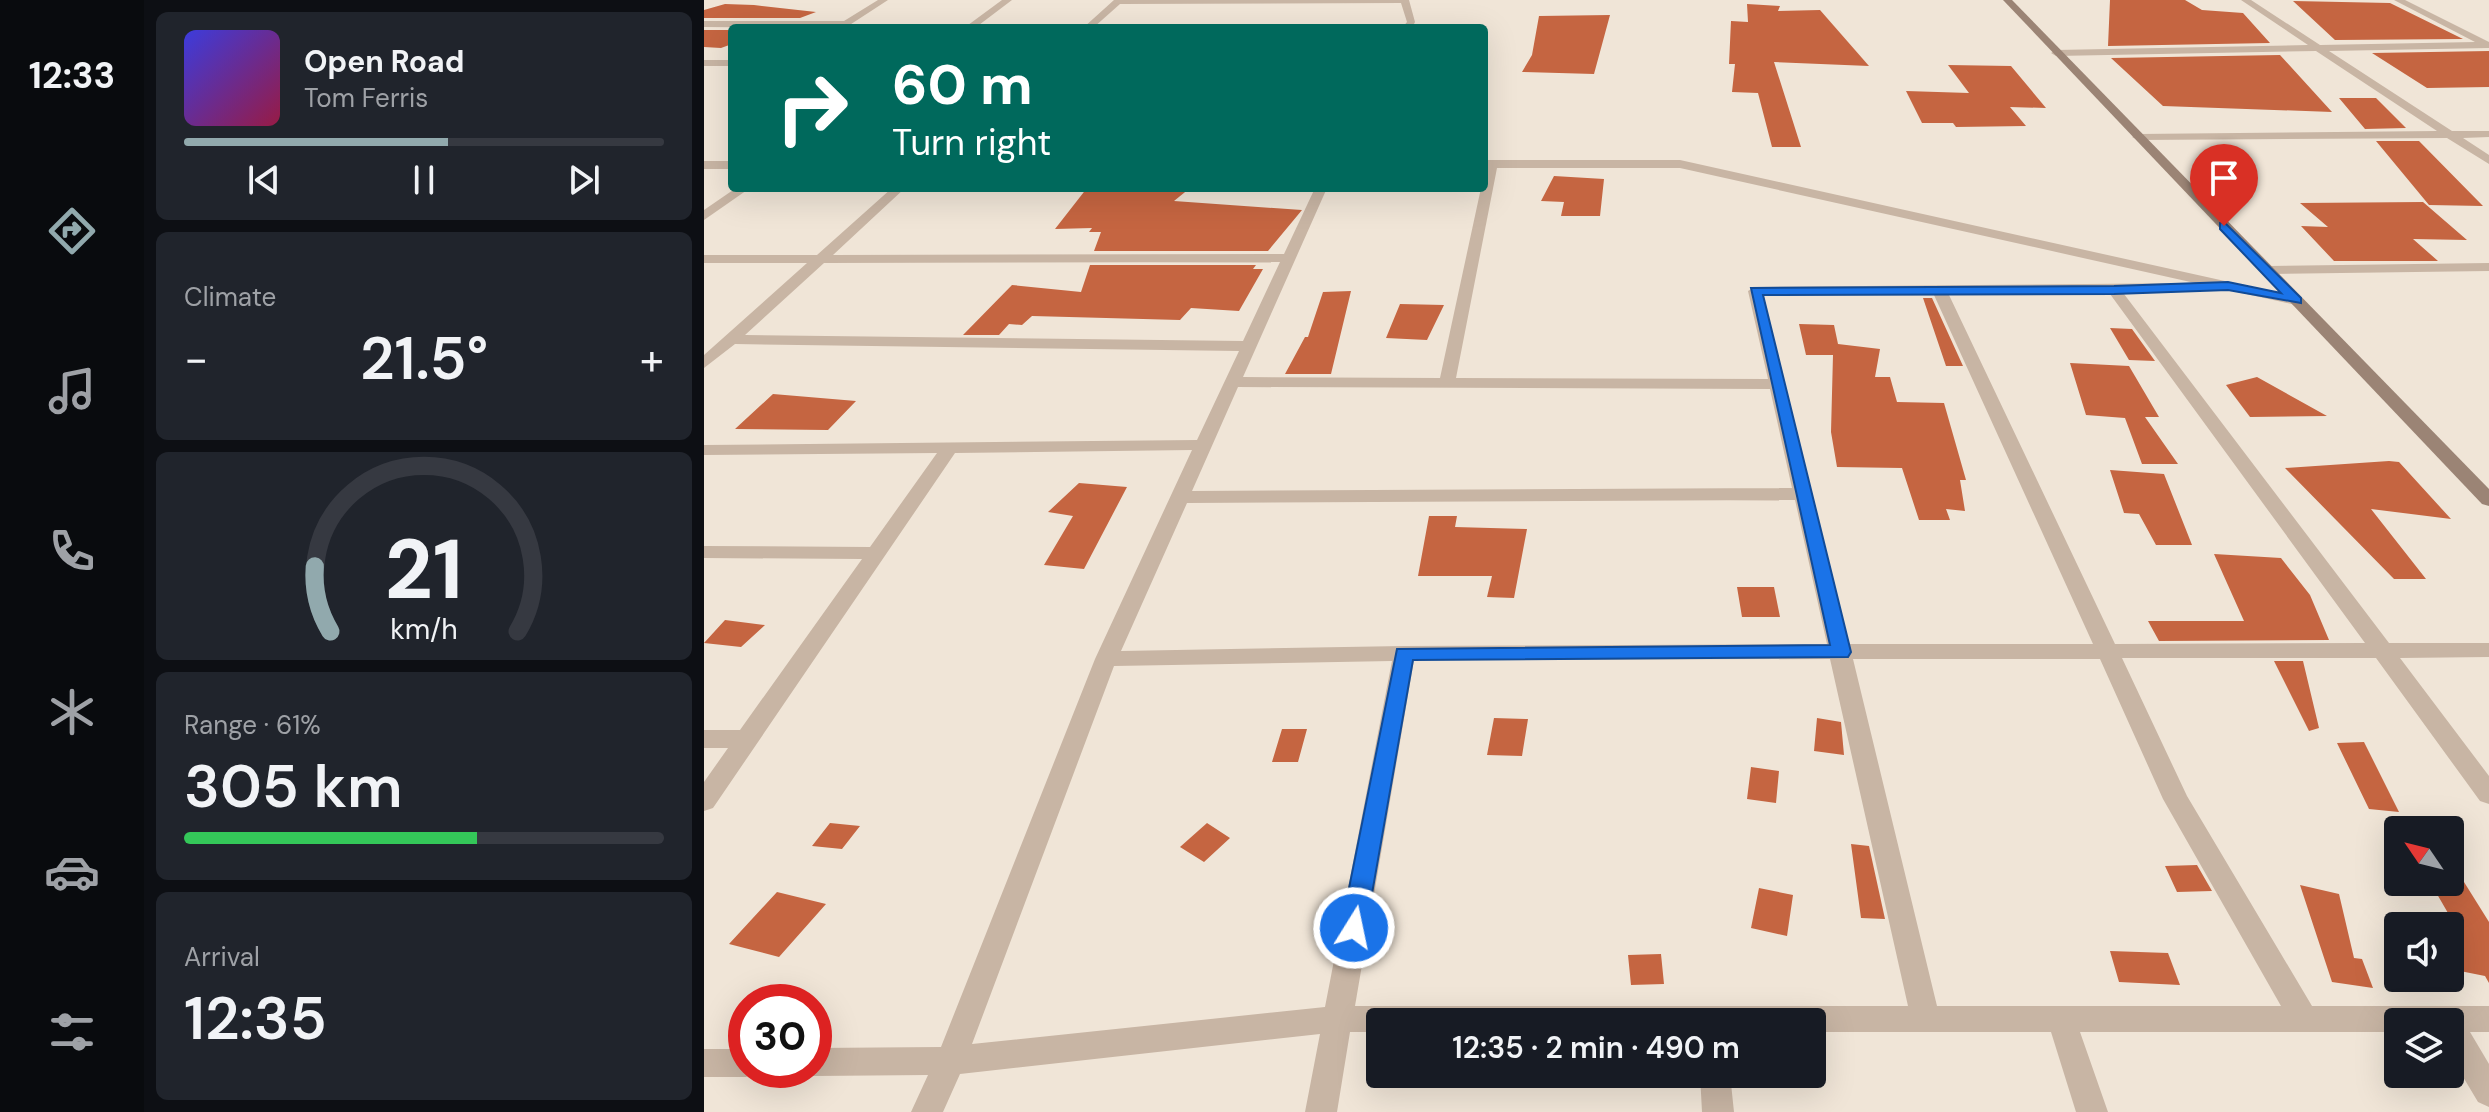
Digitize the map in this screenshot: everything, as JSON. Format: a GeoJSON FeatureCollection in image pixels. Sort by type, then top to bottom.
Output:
{"type":"FeatureCollection","features":[{"type":"Feature","properties":{"kind":"main road"},"geometry":{"type":"LineString","coordinates":[[2007,0],[2296,301],[2485,492]]}},
{"type":"Feature","properties":{"kind":"street"},"geometry":{"type":"LineString","coordinates":[[845,24],[884,0]]}},
{"type":"Feature","properties":{"kind":"street"},"geometry":{"type":"LineString","coordinates":[[975,24],[1008,0]]}},
{"type":"Feature","properties":{"kind":"street"},"geometry":{"type":"LineString","coordinates":[[1092,24],[1118,0],[1405,0],[1410,24]]}},
{"type":"Feature","properties":{"kind":"street"},"geometry":{"type":"LineString","coordinates":[[2245,0],[2489,160]]}},
{"type":"Feature","properties":{"kind":"street"},"geometry":{"type":"LineString","coordinates":[[2398,0],[2489,45]]}},
{"type":"Feature","properties":{"kind":"street"},"geometry":{"type":"LineString","coordinates":[[704,24],[728,24]]}},
{"type":"Feature","properties":{"kind":"street"},"geometry":{"type":"LineString","coordinates":[[2056,53],[2489,45]]}},
{"type":"Feature","properties":{"kind":"street"},"geometry":{"type":"LineString","coordinates":[[704,63],[728,63]]}},
{"type":"Feature","properties":{"kind":"street"},"geometry":{"type":"LineString","coordinates":[[2138,137],[2489,134]]}},
{"type":"Feature","properties":{"kind":"street"},"geometry":{"type":"LineString","coordinates":[[1488,164],[1680,164],[2296,301]]}},
{"type":"Feature","properties":{"kind":"street"},"geometry":{"type":"LineString","coordinates":[[704,165],[728,165]]}},
{"type":"Feature","properties":{"kind":"street"},"geometry":{"type":"LineString","coordinates":[[704,216],[738,192]]}},
{"type":"Feature","properties":{"kind":"street"},"geometry":{"type":"LineString","coordinates":[[704,363],[895,192]]}},
{"type":"Feature","properties":{"kind":"street"},"geometry":{"type":"LineString","coordinates":[[927,1112],[951,1061],[1106,659],[1319,192]]}},
{"type":"Feature","properties":{"kind":"street"},"geometry":{"type":"LineString","coordinates":[[1447,383],[1483,192]]}},
{"type":"Feature","properties":{"kind":"street"},"geometry":{"type":"LineString","coordinates":[[704,259],[1289,258]]}},
{"type":"Feature","properties":{"kind":"street"},"geometry":{"type":"LineString","coordinates":[[2267,270],[2489,267]]}},
{"type":"Feature","properties":{"kind":"street"},"geometry":{"type":"LineString","coordinates":[[1926,1019],[1755,291],[2114,290],[2228,286]]}},
{"type":"Feature","properties":{"kind":"street"},"geometry":{"type":"LineString","coordinates":[[1939,290],[2176,799],[2304,1019]]}},
{"type":"Feature","properties":{"kind":"street"},"geometry":{"type":"LineString","coordinates":[[2114,290],[2489,794]]}},
{"type":"Feature","properties":{"kind":"street"},"geometry":{"type":"LineString","coordinates":[[730,339],[1249,346]]}},
{"type":"Feature","properties":{"kind":"street"},"geometry":{"type":"LineString","coordinates":[[1232,382],[1778,384]]}},
{"type":"Feature","properties":{"kind":"street"},"geometry":{"type":"LineString","coordinates":[[704,450],[1203,445]]}},
{"type":"Feature","properties":{"kind":"street"},"geometry":{"type":"LineString","coordinates":[[704,801],[743,739],[950,447]]}},
{"type":"Feature","properties":{"kind":"street"},"geometry":{"type":"LineString","coordinates":[[1180,497],[1804,494]]}},
{"type":"Feature","properties":{"kind":"street"},"geometry":{"type":"LineString","coordinates":[[704,552],[875,553]]}},
{"type":"Feature","properties":{"kind":"street"},"geometry":{"type":"LineString","coordinates":[[1106,659],[1404,653],[2489,650]]}},
{"type":"Feature","properties":{"kind":"street"},"geometry":{"type":"LineString","coordinates":[[1321,1112],[1404,653]]}},
{"type":"Feature","properties":{"kind":"street"},"geometry":{"type":"LineString","coordinates":[[704,739],[743,739]]}},
{"type":"Feature","properties":{"kind":"street"},"geometry":{"type":"LineString","coordinates":[[832,1062],[951,1061],[1337,1019],[1366,1019]]}},
{"type":"Feature","properties":{"kind":"street"},"geometry":{"type":"LineString","coordinates":[[1826,1019],[2384,1021]]}},
{"type":"Feature","properties":{"kind":"street"},"geometry":{"type":"LineString","coordinates":[[2061,1019],[2092,1112]]}},
{"type":"Feature","properties":{"kind":"street"},"geometry":{"type":"LineString","coordinates":[[2464,1021],[2489,1019]]}},
{"type":"Feature","properties":{"kind":"street"},"geometry":{"type":"LineString","coordinates":[[2464,1051],[2489,1092]]}},
{"type":"Feature","properties":{"kind":"street"},"geometry":{"type":"LineString","coordinates":[[704,1063],[728,1063]]}},
{"type":"Feature","properties":{"kind":"street"},"geometry":{"type":"LineString","coordinates":[[1716,1088],[1718,1112]]}},
{"type":"Feature","properties":{"kind":"building"},"geometry":{"type":"Polygon","coordinates":[[[2110,0],[2185,0],[2202,10],[2243,13],[2270,43],[2108,46],[2110,0]]]}},
{"type":"Feature","properties":{"kind":"building"},"geometry":{"type":"Polygon","coordinates":[[[2293,1],[2390,3],[2463,39],[2335,40],[2293,1]]]}},
{"type":"Feature","properties":{"kind":"building"},"geometry":{"type":"Polygon","coordinates":[[[725,4],[816,12],[800,18],[704,18],[704,10],[725,4]]]}},
{"type":"Feature","properties":{"kind":"building"},"geometry":{"type":"Polygon","coordinates":[[[1747,4],[1780,6],[1778,11],[1820,10],[1869,66],[1774,62],[1801,147],[1772,147],[1758,93],[1732,92],[1735,64],[1729,64],[1731,21],[1748,22],[1747,4]]]}},
{"type":"Feature","properties":{"kind":"building"},"geometry":{"type":"Polygon","coordinates":[[[1610,15],[1594,74],[1522,72],[1532,55],[1539,16],[1610,15]]]}},
{"type":"Feature","properties":{"kind":"building"},"geometry":{"type":"Polygon","coordinates":[[[704,30],[728,30],[728,45],[704,47],[704,30]]]}},
{"type":"Feature","properties":{"kind":"building"},"geometry":{"type":"Polygon","coordinates":[[[2489,51],[2489,87],[2427,88],[2372,53],[2489,51]]]}},
{"type":"Feature","properties":{"kind":"building"},"geometry":{"type":"Polygon","coordinates":[[[2280,55],[2332,112],[2163,106],[2111,58],[2280,55]]]}},
{"type":"Feature","properties":{"kind":"building"},"geometry":{"type":"Polygon","coordinates":[[[1948,65],[2011,66],[2046,108],[2010,107],[2026,126],[1956,127],[1953,123],[1922,123],[1906,91],[1969,93],[1948,65]]]}},
{"type":"Feature","properties":{"kind":"building"},"geometry":{"type":"Polygon","coordinates":[[[2339,98],[2376,98],[2406,128],[2365,129],[2339,98]]]}},
{"type":"Feature","properties":{"kind":"building"},"geometry":{"type":"Polygon","coordinates":[[[2376,141],[2419,141],[2483,206],[2429,205],[2376,141]]]}},
{"type":"Feature","properties":{"kind":"building"},"geometry":{"type":"Polygon","coordinates":[[[1554,176],[1604,179],[1600,216],[1561,216],[1564,202],[1541,201],[1554,176]]]}},
{"type":"Feature","properties":{"kind":"building"},"geometry":{"type":"Polygon","coordinates":[[[1084,192],[1185,192],[1174,201],[1302,210],[1268,251],[1094,251],[1101,232],[1089,232],[1092,228],[1055,229],[1084,192]]]}},
{"type":"Feature","properties":{"kind":"building"},"geometry":{"type":"Polygon","coordinates":[[[2423,202],[2467,240],[2413,239],[2438,261],[2334,261],[2301,226],[2328,227],[2300,203],[2423,202]]]}},
{"type":"Feature","properties":{"kind":"building"},"geometry":{"type":"Polygon","coordinates":[[[1090,265],[1256,265],[1253,269],[1263,269],[1239,311],[1191,308],[1180,320],[1032,316],[1022,325],[1009,324],[999,335],[963,335],[1012,285],[1081,292],[1090,265]]]}},
{"type":"Feature","properties":{"kind":"building"},"geometry":{"type":"Polygon","coordinates":[[[1351,291],[1331,374],[1285,374],[1305,337],[1308,337],[1323,292],[1351,291]]]}},
{"type":"Feature","properties":{"kind":"building"},"geometry":{"type":"Polygon","coordinates":[[[1923,298],[1932,298],[1963,366],[1946,366],[1923,298]]]}},
{"type":"Feature","properties":{"kind":"building"},"geometry":{"type":"Polygon","coordinates":[[[1400,304],[1444,305],[1427,340],[1386,338],[1400,304]]]}},
{"type":"Feature","properties":{"kind":"building"},"geometry":{"type":"Polygon","coordinates":[[[1799,324],[1834,325],[1838,344],[1880,349],[1875,377],[1890,377],[1897,402],[1944,403],[1966,480],[1960,480],[1965,511],[1946,509],[1950,520],[1919,520],[1902,468],[1837,467],[1831,432],[1833,355],[1806,355],[1799,324]]]}},
{"type":"Feature","properties":{"kind":"building"},"geometry":{"type":"Polygon","coordinates":[[[2110,328],[2132,329],[2155,361],[2129,360],[2110,328]]]}},
{"type":"Feature","properties":{"kind":"building"},"geometry":{"type":"Polygon","coordinates":[[[2070,363],[2129,366],[2159,417],[2145,417],[2178,464],[2142,464],[2125,418],[2086,415],[2070,363]]]}},
{"type":"Feature","properties":{"kind":"building"},"geometry":{"type":"Polygon","coordinates":[[[2257,377],[2327,416],[2250,417],[2226,385],[2257,377]]]}},
{"type":"Feature","properties":{"kind":"building"},"geometry":{"type":"Polygon","coordinates":[[[773,394],[856,401],[828,430],[735,429],[773,394]]]}},
{"type":"Feature","properties":{"kind":"building"},"geometry":{"type":"Polygon","coordinates":[[[2399,462],[2451,519],[2371,509],[2426,579],[2394,579],[2285,468],[2399,462]]]}},
{"type":"Feature","properties":{"kind":"building"},"geometry":{"type":"Polygon","coordinates":[[[2110,470],[2164,474],[2192,545],[2156,545],[2139,514],[2124,513],[2110,470]]]}},
{"type":"Feature","properties":{"kind":"building"},"geometry":{"type":"Polygon","coordinates":[[[1079,483],[1127,487],[1084,569],[1044,565],[1073,516],[1048,512],[1079,483]]]}},
{"type":"Feature","properties":{"kind":"building"},"geometry":{"type":"Polygon","coordinates":[[[1429,516],[1457,516],[1455,527],[1527,529],[1514,598],[1487,597],[1492,576],[1418,576],[1429,516]]]}},
{"type":"Feature","properties":{"kind":"building"},"geometry":{"type":"Polygon","coordinates":[[[2214,554],[2281,558],[2310,595],[2329,640],[2159,641],[2148,621],[2244,621],[2214,554]]]}},
{"type":"Feature","properties":{"kind":"building"},"geometry":{"type":"Polygon","coordinates":[[[1737,587],[1774,587],[1780,617],[1742,617],[1737,587]]]}},
{"type":"Feature","properties":{"kind":"building"},"geometry":{"type":"Polygon","coordinates":[[[725,620],[765,625],[741,647],[704,643],[725,620]]]}},
{"type":"Feature","properties":{"kind":"building"},"geometry":{"type":"Polygon","coordinates":[[[2274,661],[2303,661],[2319,728],[2309,731],[2274,661]]]}},
{"type":"Feature","properties":{"kind":"building"},"geometry":{"type":"Polygon","coordinates":[[[1494,718],[1528,719],[1522,756],[1487,755],[1494,718]]]}},
{"type":"Feature","properties":{"kind":"building"},"geometry":{"type":"Polygon","coordinates":[[[1817,718],[1841,722],[1844,755],[1814,751],[1817,718]]]}},
{"type":"Feature","properties":{"kind":"building"},"geometry":{"type":"Polygon","coordinates":[[[1282,729],[1307,729],[1298,762],[1272,762],[1282,729]]]}},
{"type":"Feature","properties":{"kind":"building"},"geometry":{"type":"Polygon","coordinates":[[[2364,742],[2399,812],[2369,809],[2337,743],[2364,742]]]}},
{"type":"Feature","properties":{"kind":"building"},"geometry":{"type":"Polygon","coordinates":[[[1751,767],[1779,771],[1776,803],[1747,799],[1751,767]]]}},
{"type":"Feature","properties":{"kind":"building"},"geometry":{"type":"Polygon","coordinates":[[[830,823],[860,826],[842,849],[812,846],[830,823]]]}},
{"type":"Feature","properties":{"kind":"building"},"geometry":{"type":"Polygon","coordinates":[[[1207,823],[1230,838],[1204,862],[1180,847],[1207,823]]]}},
{"type":"Feature","properties":{"kind":"building"},"geometry":{"type":"Polygon","coordinates":[[[1851,844],[1869,846],[1885,919],[1861,918],[1851,844]]]}},
{"type":"Feature","properties":{"kind":"building"},"geometry":{"type":"Polygon","coordinates":[[[2197,865],[2212,891],[2177,892],[2165,866],[2197,865]]]}},
{"type":"Feature","properties":{"kind":"building"},"geometry":{"type":"Polygon","coordinates":[[[2464,882],[2489,922],[2489,983],[2485,976],[2464,972],[2464,912],[2447,912],[2438,896],[2464,896],[2464,882]]]}},
{"type":"Feature","properties":{"kind":"building"},"geometry":{"type":"Polygon","coordinates":[[[2300,885],[2339,894],[2354,958],[2362,959],[2373,988],[2332,982],[2300,885]]]}},
{"type":"Feature","properties":{"kind":"building"},"geometry":{"type":"Polygon","coordinates":[[[1759,888],[1793,895],[1787,936],[1751,928],[1759,888]]]}},
{"type":"Feature","properties":{"kind":"building"},"geometry":{"type":"Polygon","coordinates":[[[777,892],[826,904],[779,957],[729,944],[777,892]]]}},
{"type":"Feature","properties":{"kind":"building"},"geometry":{"type":"Polygon","coordinates":[[[2110,951],[2168,953],[2180,985],[2119,982],[2110,951]]]}},
{"type":"Feature","properties":{"kind":"building"},"geometry":{"type":"Polygon","coordinates":[[[1661,954],[1664,984],[1631,985],[1628,955],[1661,954]]]}},
{"type":"Feature","properties":{"kind":"route"},"geometry":{"type":"LineString","coordinates":[[1354,928],[1404,653],[1841,652],[1755,291],[2114,290],[2228,286],[2296,301],[2224,226]]}}]}
